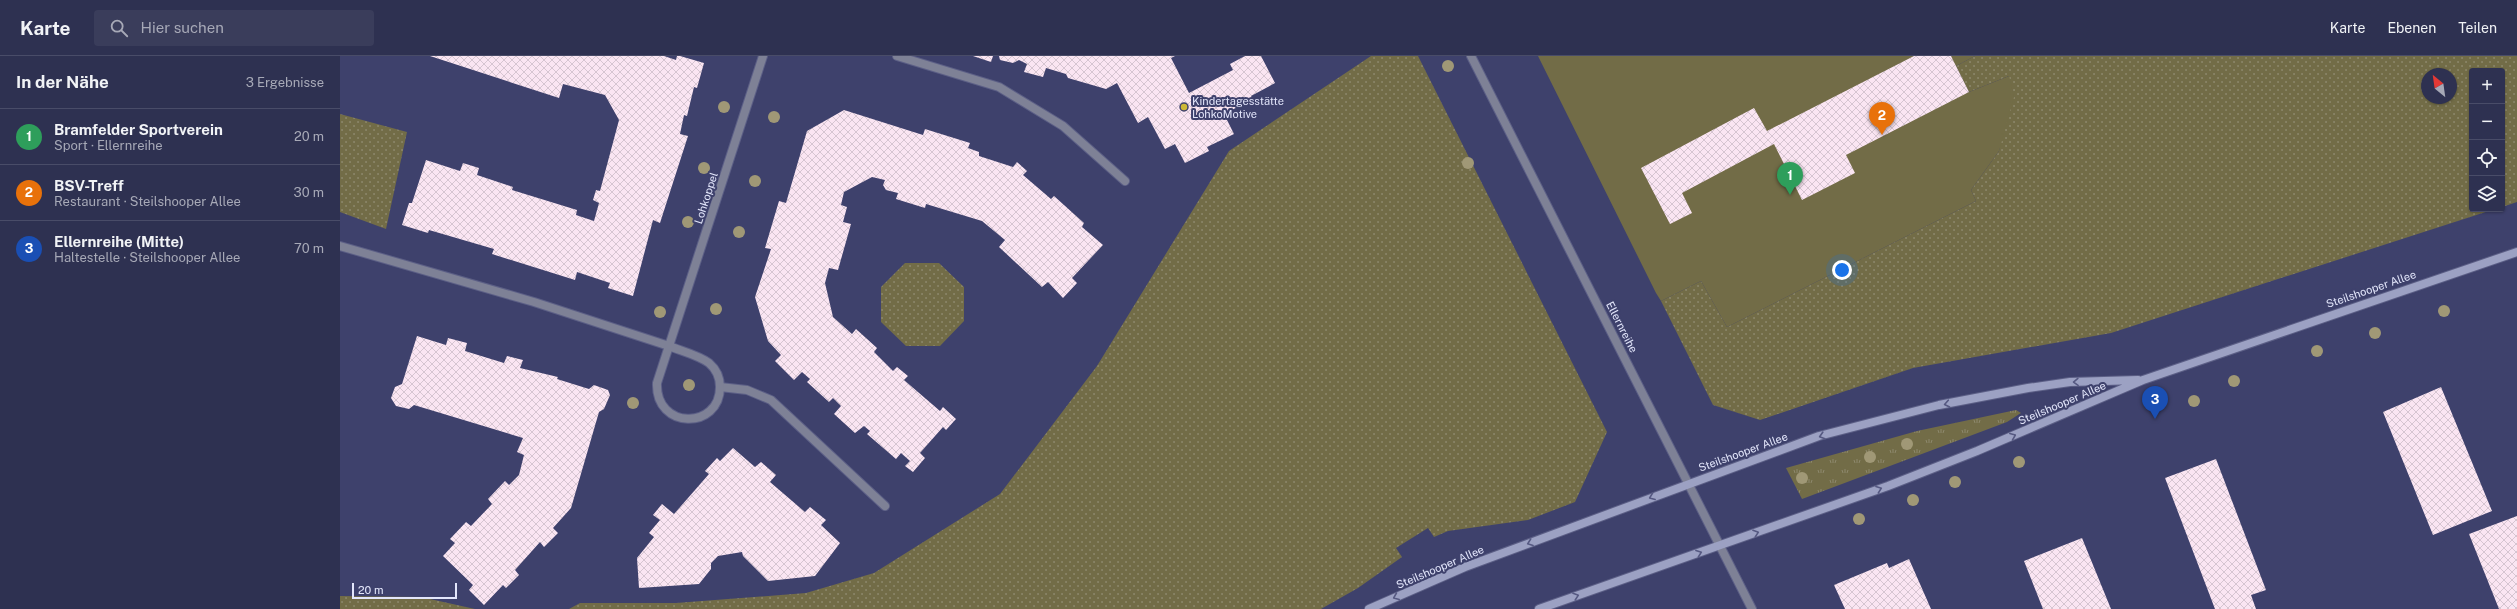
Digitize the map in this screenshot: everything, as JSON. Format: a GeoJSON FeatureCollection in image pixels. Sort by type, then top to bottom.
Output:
{"type":"FeatureCollection","features":[{"type":"Feature","properties":{"kind":"main road","name":"Steilshooper Allee"},"geometry":{"type":"LineString","coordinates":[[1540,609],[1720,546],[1978,451],[2143,380],[2517,252]]}},
{"type":"Feature","properties":{"kind":"main road","name":"Steilshooper Allee"},"geometry":{"type":"LineString","coordinates":[[1369,609],[1465,567],[1819,436],[1939,405],[2070,382],[2143,380]]}},
{"type":"Feature","properties":{"kind":"street","name":"Lohkoppel"},"geometry":{"type":"LineString","coordinates":[[720,387],[716,404],[703,416],[686,419],[670,414],[659,400],[656,388],[764,56]]}},
{"type":"Feature","properties":{"kind":"street"},"geometry":{"type":"LineString","coordinates":[[897,56],[999,87],[1063,126],[1125,181]]}},
{"type":"Feature","properties":{"kind":"street","name":"Ellernreihe"},"geometry":{"type":"LineString","coordinates":[[1471,56],[1752,609]]}},
{"type":"Feature","properties":{"kind":"street"},"geometry":{"type":"LineString","coordinates":[[340,246],[534,302],[669,346],[707,361],[716,371],[720,387],[747,390],[771,400],[885,506]]}},
{"type":"Feature","properties":{"kind":"green space"},"geometry":{"type":"Polygon","coordinates":[[[1371,56],[1418,56],[1607,432],[1575,502],[1528,520],[1448,531],[1434,537],[1428,528],[1396,548],[1402,557],[1358,588],[1321,609],[569,609],[580,603],[676,603],[806,593],[874,573],[1000,494],[1097,366],[1229,151],[1371,56]]]}},
{"type":"Feature","properties":{"kind":"green space"},"geometry":{"type":"Polygon","coordinates":[[[1538,56],[1975,56],[1956,66],[1969,92],[2009,76],[2014,97],[1999,151],[1971,190],[1976,201],[1727,327],[1701,281],[1661,301],[1538,56]]]}},
{"type":"Feature","properties":{"kind":"green space"},"geometry":{"type":"Polygon","coordinates":[[[1975,56],[2517,56],[2517,202],[2505,206],[2505,68],[2469,68],[2469,212],[2486,212],[2111,333],[1913,368],[1760,420],[1713,405],[1661,301],[1701,281],[1727,327],[1976,201],[1971,190],[1999,151],[2009,76],[1969,92],[1956,66],[1975,56]]]}},
{"type":"Feature","properties":{"kind":"green space"},"geometry":{"type":"Polygon","coordinates":[[[340,114],[407,132],[386,229],[340,212],[340,114]]]}},
{"type":"Feature","properties":{"kind":"green space"},"geometry":{"type":"Polygon","coordinates":[[[905,263],[939,263],[964,287],[964,321],[940,346],[906,346],[881,322],[881,287],[905,263]]]}},
{"type":"Feature","properties":{"kind":"green space"},"geometry":{"type":"Polygon","coordinates":[[[2016,410],[2021,413],[2007,422],[1802,499],[1786,468],[1917,431],[2016,410]]]}},
{"type":"Feature","properties":{"kind":"green space"},"geometry":{"type":"Polygon","coordinates":[[[340,596],[421,597],[475,609],[340,609],[340,596]]]}},
{"type":"Feature","properties":{"kind":"building"},"geometry":{"type":"Polygon","coordinates":[[[430,56],[664,56],[676,60],[677,56],[680,56],[704,63],[697,88],[694,87],[687,116],[684,115],[680,134],[688,136],[660,223],[653,220],[633,296],[608,288],[610,283],[577,272],[575,280],[492,254],[494,249],[429,230],[428,233],[402,225],[409,203],[412,203],[426,160],[460,171],[463,163],[479,168],[477,175],[513,187],[512,190],[577,210],[576,215],[594,221],[599,203],[593,200],[596,190],[600,191],[619,120],[605,95],[563,84],[559,98],[430,56]]]}},
{"type":"Feature","properties":{"kind":"building"},"geometry":{"type":"Polygon","coordinates":[[[973,56],[993,56],[991,62],[973,56]]]}},
{"type":"Feature","properties":{"kind":"building","name":"Kindertagesstätte LohkoMotive"},"geometry":{"type":"Polygon","coordinates":[[[999,56],[1175,56],[1171,58],[1189,93],[1233,70],[1230,64],[1245,56],[1261,56],[1275,83],[1251,96],[1253,99],[1224,114],[1234,134],[1207,147],[1209,151],[1185,163],[1175,144],[1165,149],[1148,117],[1138,123],[1117,83],[1106,89],[1068,78],[1066,74],[1046,68],[1043,77],[1024,72],[1027,64],[1019,60],[1013,63],[1000,60],[999,56]]]}},
{"type":"Feature","properties":{"kind":"building"},"geometry":{"type":"Polygon","coordinates":[[[1914,56],[1951,56],[1969,92],[1846,155],[1855,173],[1802,200],[1774,144],[1682,193],[1692,213],[1670,224],[1641,168],[1754,108],[1767,131],[1914,56]]]}},
{"type":"Feature","properties":{"kind":"building"},"geometry":{"type":"Polygon","coordinates":[[[844,110],[923,135],[925,129],[970,143],[968,148],[979,152],[979,156],[1013,167],[1017,162],[1027,171],[1023,175],[1051,199],[1054,196],[1084,223],[1082,227],[1103,245],[1072,278],[1077,283],[1063,298],[1048,282],[1042,287],[999,247],[1005,240],[982,221],[926,204],[925,208],[896,199],[898,193],[886,190],[883,185],[885,180],[872,177],[844,192],[841,205],[847,207],[843,222],[851,224],[838,270],[829,268],[825,283],[833,317],[852,334],[856,329],[877,348],[874,352],[893,371],[897,367],[908,376],[904,380],[940,411],[943,407],[956,419],[946,430],[943,427],[920,453],[925,458],[913,472],[905,466],[910,461],[901,453],[896,459],[867,434],[870,431],[864,426],[855,433],[834,414],[841,406],[833,398],[829,402],[807,382],[810,379],[802,372],[794,380],[775,361],[781,355],[768,341],[755,297],[771,249],[765,248],[779,201],[786,203],[807,131],[844,110]]]}},
{"type":"Feature","properties":{"kind":"building"},"geometry":{"type":"Polygon","coordinates":[[[417,336],[446,345],[448,338],[467,343],[465,351],[504,363],[507,356],[523,360],[520,368],[558,377],[557,379],[589,389],[594,385],[608,390],[610,395],[604,409],[599,412],[571,508],[553,528],[558,533],[544,547],[540,542],[515,570],[519,575],[506,588],[503,585],[484,605],[469,590],[473,585],[443,556],[455,543],[450,539],[466,522],[471,526],[492,504],[488,499],[505,481],[509,485],[519,475],[524,455],[517,452],[523,438],[414,405],[409,409],[396,406],[391,398],[395,387],[402,384],[417,336]]]}},
{"type":"Feature","properties":{"kind":"building"},"geometry":{"type":"Polygon","coordinates":[[[2441,387],[2492,511],[2433,535],[2383,412],[2441,387]]]}},
{"type":"Feature","properties":{"kind":"building"},"geometry":{"type":"Polygon","coordinates":[[[733,448],[755,467],[761,462],[776,475],[770,482],[805,512],[810,507],[826,520],[821,525],[840,543],[815,576],[768,581],[743,556],[742,552],[718,556],[711,563],[711,569],[699,584],[639,588],[637,558],[654,537],[649,533],[660,520],[653,515],[662,504],[674,514],[709,474],[705,471],[717,458],[720,461],[733,448]]]}},
{"type":"Feature","properties":{"kind":"building"},"geometry":{"type":"Polygon","coordinates":[[[2216,459],[2266,590],[2251,595],[2256,609],[2215,609],[2165,478],[2216,459]]]}},
{"type":"Feature","properties":{"kind":"building"},"geometry":{"type":"Polygon","coordinates":[[[2517,516],[2517,609],[2499,609],[2469,534],[2517,516]]]}},
{"type":"Feature","properties":{"kind":"building"},"geometry":{"type":"Polygon","coordinates":[[[2082,538],[2111,609],[2043,609],[2024,561],[2082,538]]]}},
{"type":"Feature","properties":{"kind":"building"},"geometry":{"type":"Polygon","coordinates":[[[1909,559],[1931,609],[1845,609],[1834,585],[1887,563],[1889,568],[1909,559]]]}},
{"type":"Feature","properties":{"kind":"place","name":"Kindertagesstätte LohkoMotive"},"geometry":{"type":"Point","coordinates":[1184,107]}},
{"type":"Feature","properties":{"kind":"place","name":"BSV-Treff"},"geometry":{"type":"Point","coordinates":[1882,135]}},
{"type":"Feature","properties":{"kind":"place","name":"Bramfelder Sportverein"},"geometry":{"type":"Point","coordinates":[1790,195]}},
{"type":"Feature","properties":{"kind":"place","name":"Ellernreihe (Mitte)"},"geometry":{"type":"Point","coordinates":[2155,419]}}]}
